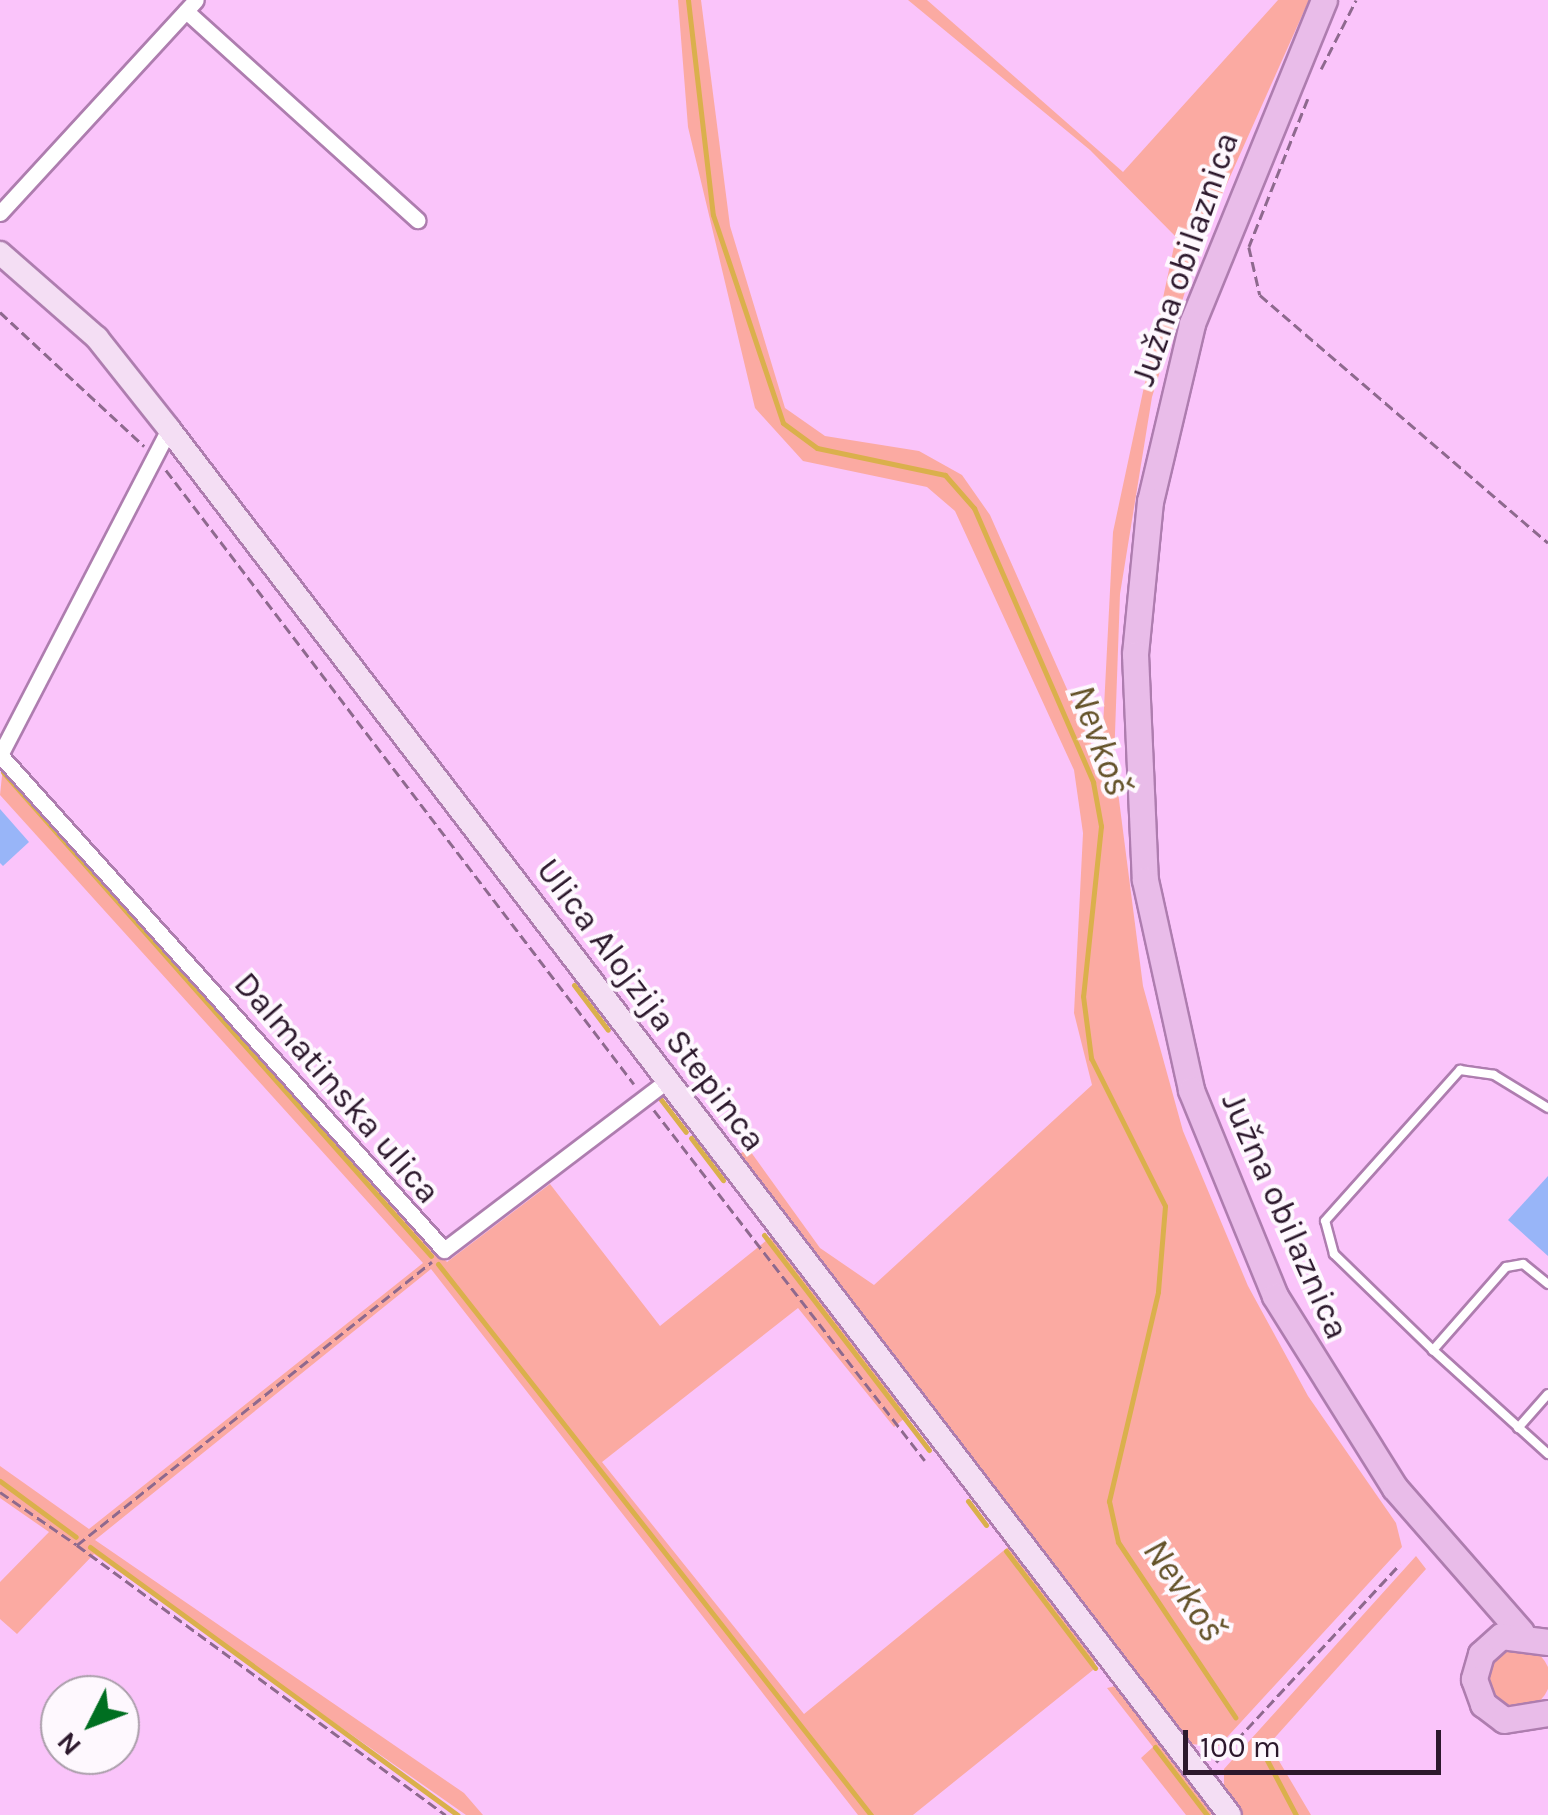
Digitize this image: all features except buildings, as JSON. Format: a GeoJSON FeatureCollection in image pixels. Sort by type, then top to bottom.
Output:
{"type":"FeatureCollection","features":[{"type":"Feature","properties":{"kind":"main road","name":"Južna obilaznica"},"geometry":{"type":"LineString","coordinates":[[1324,0],[1246,176],[1170,406],[1138,607],[1139,825],[1172,1024],[1230,1195],[1321,1380],[1448,1555],[1482,1614],[1486,1647]]}},
{"type":"Feature","properties":{"kind":"main road","name":"Ulica Alojzija Stepinca"},"geometry":{"type":"LineString","coordinates":[[0,252],[97,338],[1230,1815]]}},
{"type":"Feature","properties":{"kind":"main road","name":"Južna obilaznica"},"geometry":{"type":"LineString","coordinates":[[1448,1555],[1537,1634]]}},
{"type":"Feature","properties":{"kind":"main road"},"geometry":{"type":"LineString","coordinates":[[1537,1634],[1486,1647],[1474,1679],[1489,1711],[1521,1723],[1548,1712]]}},
{"type":"Feature","properties":{"kind":"street"},"geometry":{"type":"LineString","coordinates":[[0,214],[191,5],[416,220]]}},
{"type":"Feature","properties":{"kind":"street"},"geometry":{"type":"LineString","coordinates":[[0,755],[168,429]]}},
{"type":"Feature","properties":{"kind":"street","name":"Dalmatinska ulica"},"geometry":{"type":"LineString","coordinates":[[0,755],[444,1250],[665,1082]]}},
{"type":"Feature","properties":{"kind":"lane"},"geometry":{"type":"LineString","coordinates":[[1548,1108],[1494,1076],[1460,1070],[1324,1221],[1334,1254],[1548,1454]]}},
{"type":"Feature","properties":{"kind":"lane"},"geometry":{"type":"LineString","coordinates":[[1433,1350],[1506,1267],[1523,1264],[1548,1284]]}},
{"type":"Feature","properties":{"kind":"lane"},"geometry":{"type":"LineString","coordinates":[[1518,1428],[1548,1394]]}},
{"type":"Feature","properties":{"kind":"path"},"geometry":{"type":"LineString","coordinates":[[1356,0],[1249,247],[1260,296],[1548,543]]}},
{"type":"Feature","properties":{"kind":"path"},"geometry":{"type":"LineString","coordinates":[[0,312],[155,456],[925,1461]]}},
{"type":"Feature","properties":{"kind":"path"},"geometry":{"type":"LineString","coordinates":[[76,1545],[444,1250]]}},
{"type":"Feature","properties":{"kind":"path"},"geometry":{"type":"LineString","coordinates":[[0,1492],[446,1815]]}},
{"type":"Feature","properties":{"kind":"path"},"geometry":{"type":"LineString","coordinates":[[1201,1778],[1400,1564]]}},
{"type":"Feature","properties":{"kind":"shaded area"},"geometry":{"type":"Polygon","coordinates":[[[678,0],[701,0],[730,226],[785,408],[825,436],[919,451],[962,475],[990,515],[1101,766],[1113,532],[1176,237],[1090,150],[908,0],[927,0],[1123,172],[1278,0],[1309,0],[1200,244],[1152,397],[1120,594],[1114,761],[1143,986],[1183,1131],[1248,1286],[1308,1396],[1396,1523],[1402,1547],[1219,1746],[1189,1744],[736,1157],[748,1148],[820,1248],[874,1285],[1092,1085],[1074,1013],[1083,833],[1074,770],[955,511],[927,487],[803,461],[755,408],[688,127],[678,0]]]}},
{"type":"Feature","properties":{"kind":"shaded area"},"geometry":{"type":"Polygon","coordinates":[[[3,766],[447,1262],[550,1184],[660,1326],[772,1236],[911,1413],[894,1427],[798,1308],[602,1462],[804,1714],[1008,1547],[1096,1654],[1093,1670],[913,1815],[858,1815],[431,1269],[95,1540],[464,1793],[483,1815],[466,1815],[94,1554],[17,1634],[0,1619],[0,1582],[49,1532],[0,1498],[0,1466],[89,1529],[423,1263],[0,795],[3,766]]]}},
{"type":"Feature","properties":{"kind":"shaded area"},"geometry":{"type":"Polygon","coordinates":[[[1416,1556],[1426,1569],[1269,1744],[1311,1815],[1242,1815],[1224,1790],[1224,1769],[1416,1556]]]}},
{"type":"Feature","properties":{"kind":"shaded area"},"geometry":{"type":"Polygon","coordinates":[[[1520,1648],[1541,1657],[1550,1678],[1541,1699],[1520,1708],[1499,1699],[1490,1678],[1499,1657],[1520,1648]]]}},
{"type":"Feature","properties":{"kind":"shaded area"},"geometry":{"type":"Polygon","coordinates":[[[1120,1685],[1216,1809],[1211,1815],[1186,1815],[1141,1758],[1153,1747],[1107,1688],[1120,1685]]]}},
{"type":"Feature","properties":{"kind":"waterway","name":"Nevkoš"},"geometry":{"type":"LineString","coordinates":[[688,0],[713,215],[783,423],[817,448],[945,475],[974,508],[1093,782],[1101,826],[1083,996],[1091,1058],[1165,1206],[1158,1292],[1109,1501],[1118,1542],[1235,1717]]}},
{"type":"Feature","properties":{"kind":"waterway"},"geometry":{"type":"LineString","coordinates":[[3,772],[431,1256]]}},
{"type":"Feature","properties":{"kind":"waterway"},"geometry":{"type":"LineString","coordinates":[[574,985],[608,1030]]}},
{"type":"Feature","properties":{"kind":"waterway"},"geometry":{"type":"LineString","coordinates":[[659,1097],[686,1132]]}},
{"type":"Feature","properties":{"kind":"waterway"},"geometry":{"type":"LineString","coordinates":[[691,1138],[723,1180]]}},
{"type":"Feature","properties":{"kind":"waterway"},"geometry":{"type":"LineString","coordinates":[[764,1235],[929,1450]]}},
{"type":"Feature","properties":{"kind":"waterway"},"geometry":{"type":"LineString","coordinates":[[438,1264],[871,1815]]}},
{"type":"Feature","properties":{"kind":"waterway"},"geometry":{"type":"LineString","coordinates":[[0,1481],[76,1537]]}},
{"type":"Feature","properties":{"kind":"waterway"},"geometry":{"type":"LineString","coordinates":[[968,1501],[986,1525]]}},
{"type":"Feature","properties":{"kind":"waterway"},"geometry":{"type":"LineString","coordinates":[[90,1547],[458,1815]]}},
{"type":"Feature","properties":{"kind":"waterway"},"geometry":{"type":"LineString","coordinates":[[1006,1551],[1095,1668]]}},
{"type":"Feature","properties":{"kind":"waterway"},"geometry":{"type":"LineString","coordinates":[[1155,1747],[1207,1815]]}},
{"type":"Feature","properties":{"kind":"waterway","name":"Nevkoš"},"geometry":{"type":"LineString","coordinates":[[1267,1760],[1296,1815]]}}]}
